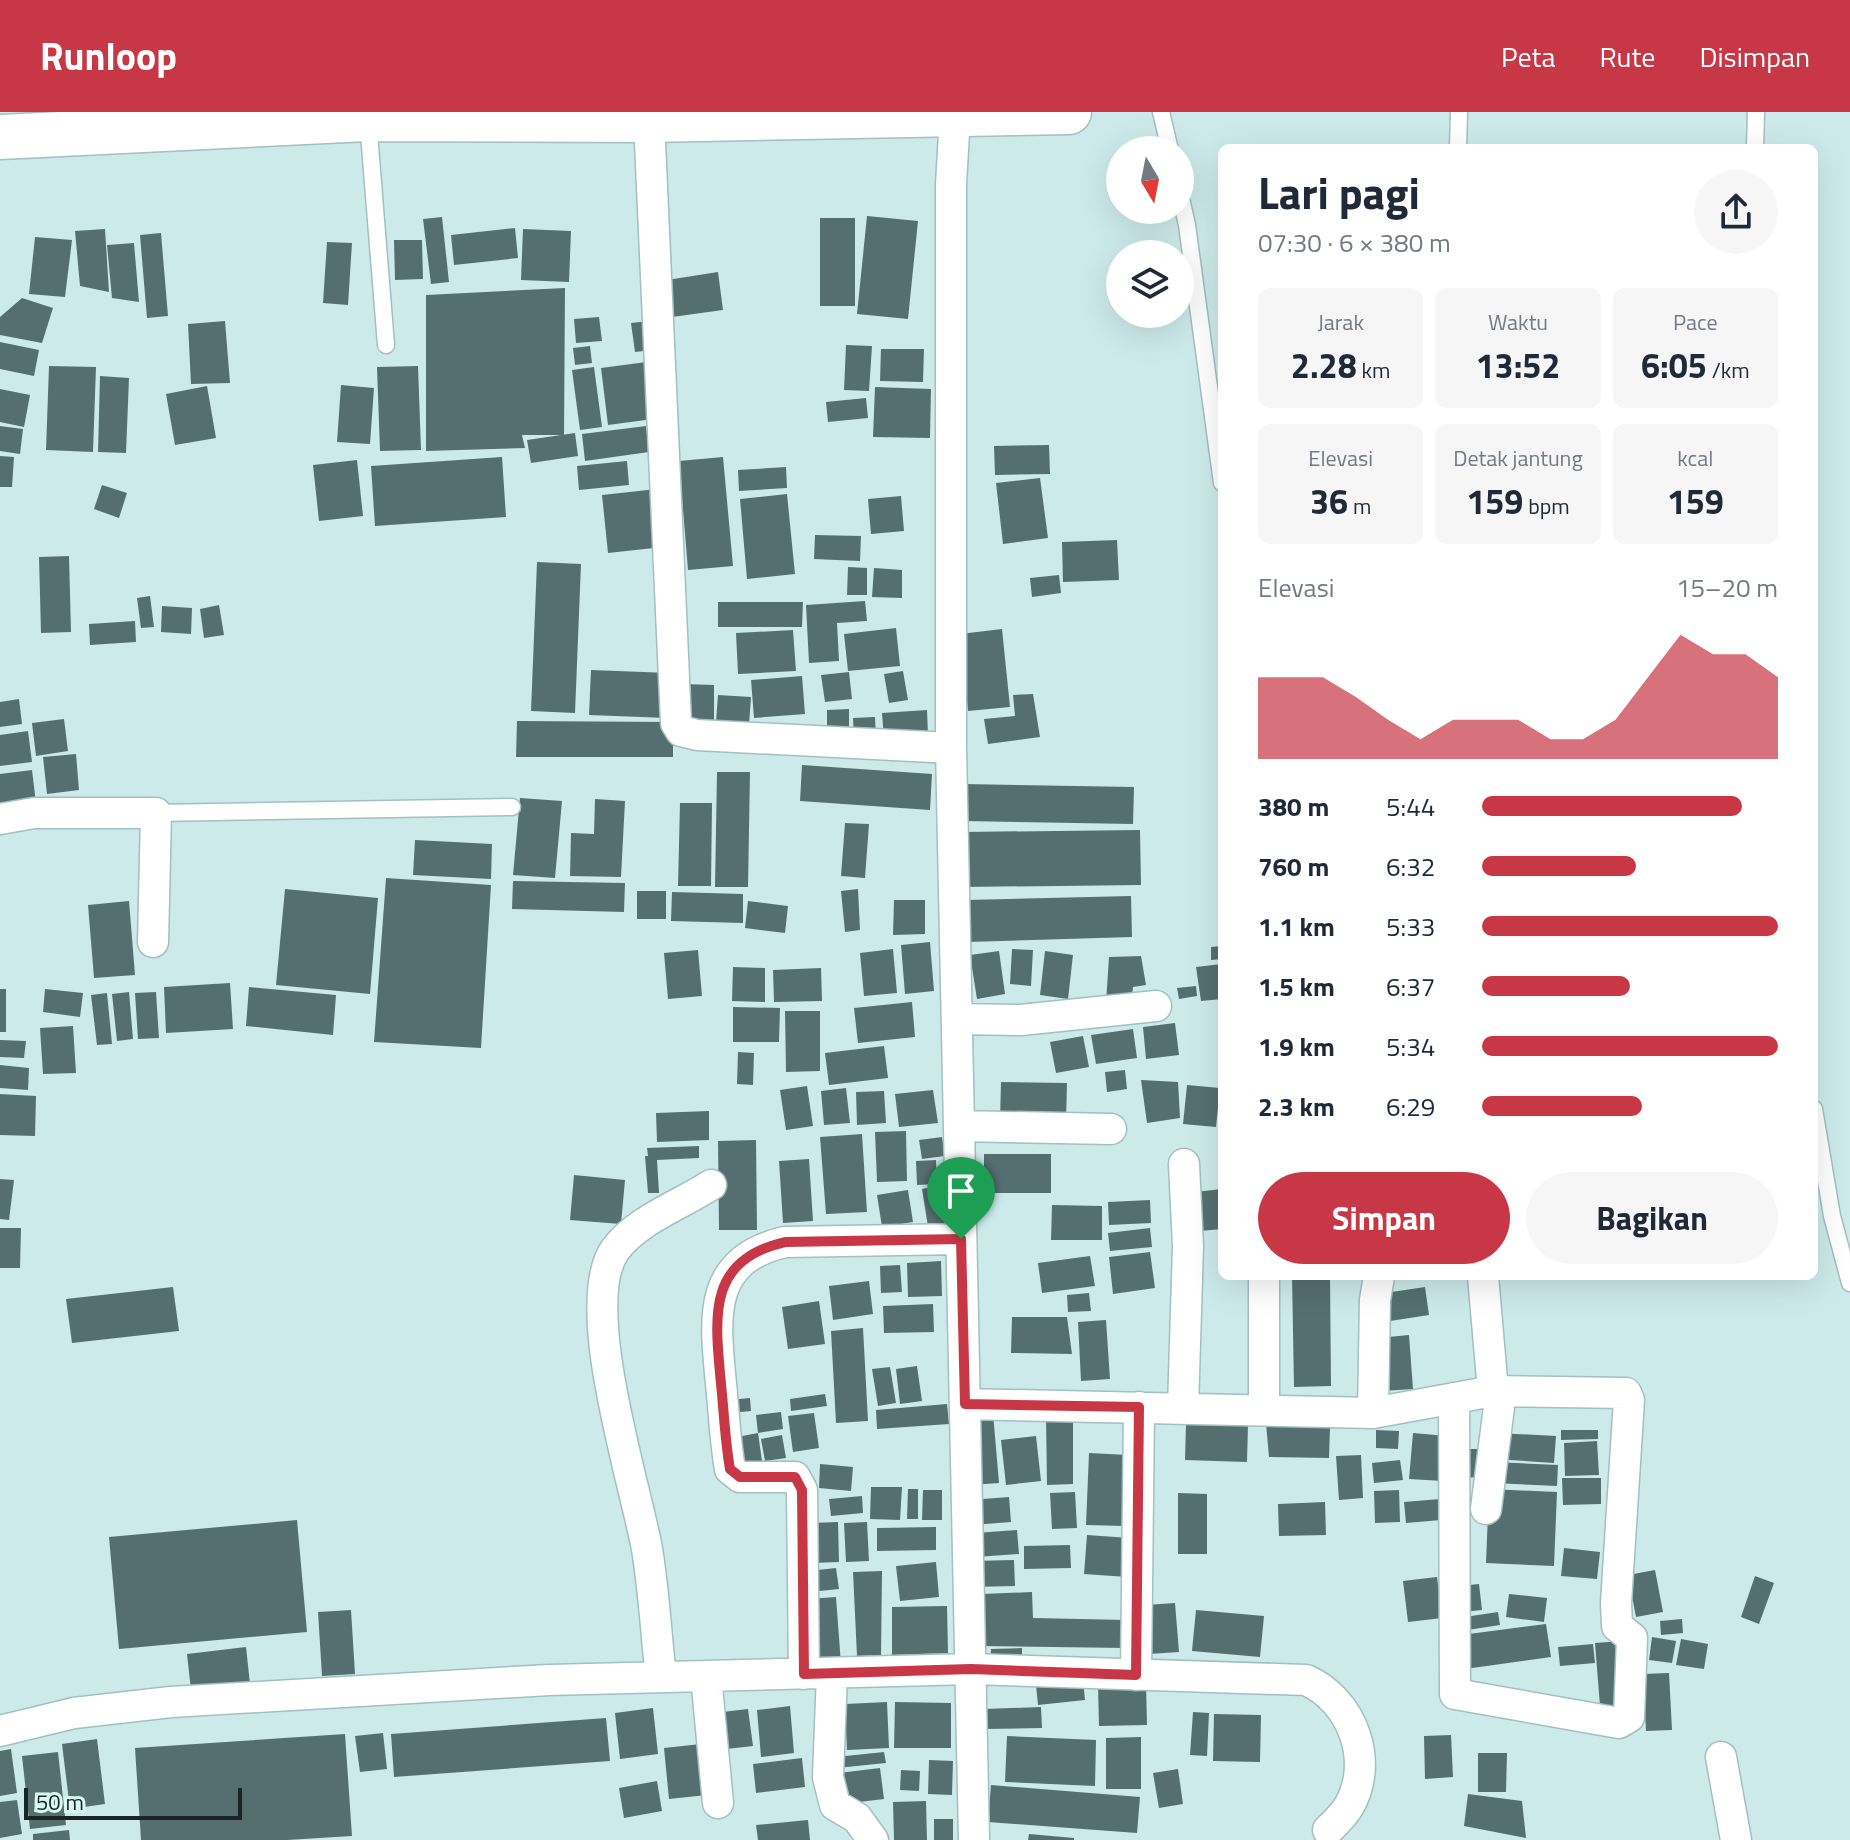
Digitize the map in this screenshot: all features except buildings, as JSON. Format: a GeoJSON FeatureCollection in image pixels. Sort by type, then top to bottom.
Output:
{"type":"FeatureCollection","features":[{"type":"Feature","properties":{"kind":"main road"},"geometry":{"type":"LineString","coordinates":[[0,137],[367,119],[649,120],[1069,112]]}},
{"type":"Feature","properties":{"kind":"street"},"geometry":{"type":"LineString","coordinates":[[955,115],[951,185],[951,748],[974,1840]]}},
{"type":"Feature","properties":{"kind":"street"},"geometry":{"type":"LineString","coordinates":[[649,120],[676,723],[681,731],[697,735],[951,748]]}},
{"type":"Feature","properties":{"kind":"street"},"geometry":{"type":"LineString","coordinates":[[0,819],[34,813],[156,813],[153,942]]}},
{"type":"Feature","properties":{"kind":"street"},"geometry":{"type":"LineString","coordinates":[[957,1019],[1021,1020],[1156,1006]]}},
{"type":"Feature","properties":{"kind":"street"},"geometry":{"type":"LineString","coordinates":[[959,1126],[1111,1129]]}},
{"type":"Feature","properties":{"kind":"street"},"geometry":{"type":"LineString","coordinates":[[1183,1408],[1188,1246],[1184,1164]]}},
{"type":"Feature","properties":{"kind":"street"},"geometry":{"type":"LineString","coordinates":[[661,1677],[647,1550],[617,1411],[601,1298],[605,1271],[616,1249],[642,1224],[711,1185]]}},
{"type":"Feature","properties":{"kind":"street"},"geometry":{"type":"LineString","coordinates":[[873,1840],[857,1818],[835,1805],[828,1777],[802,1490],[795,1477],[740,1477],[730,1469],[717,1303],[721,1289],[742,1259],[764,1247],[785,1242],[961,1239]]}},
{"type":"Feature","properties":{"kind":"street"},"geometry":{"type":"LineString","coordinates":[[1264,1280],[1264,1409]]}},
{"type":"Feature","properties":{"kind":"street"},"geometry":{"type":"LineString","coordinates":[[1373,1413],[1375,1300],[1378,1280]]}},
{"type":"Feature","properties":{"kind":"street"},"geometry":{"type":"LineString","coordinates":[[1483,1280],[1497,1391],[1486,1509]]}},
{"type":"Feature","properties":{"kind":"street"},"geometry":{"type":"LineString","coordinates":[[965,1404],[1373,1413],[1454,1398],[1497,1391],[1623,1392],[1628,1397],[1616,1603],[1617,1626],[1632,1638],[1634,1652],[1629,1717],[1619,1723],[1455,1694],[1454,1398]]}},
{"type":"Feature","properties":{"kind":"street"},"geometry":{"type":"LineString","coordinates":[[1136,1675],[1139,1407]]}},
{"type":"Feature","properties":{"kind":"street"},"geometry":{"type":"LineString","coordinates":[[0,1731],[74,1713],[171,1702],[661,1677],[971,1669],[1306,1680],[1326,1688],[1337,1699],[1353,1726],[1358,1768],[1349,1806],[1328,1830]]}},
{"type":"Feature","properties":{"kind":"street"},"geometry":{"type":"LineString","coordinates":[[706,1676],[718,1803]]}},
{"type":"Feature","properties":{"kind":"street"},"geometry":{"type":"LineString","coordinates":[[1721,1757],[1736,1840]]}},
{"type":"Feature","properties":{"kind":"lane"},"geometry":{"type":"LineString","coordinates":[[1161,112],[1167,136]]}},
{"type":"Feature","properties":{"kind":"lane"},"geometry":{"type":"LineString","coordinates":[[1458,144],[1459,112]]}},
{"type":"Feature","properties":{"kind":"lane"},"geometry":{"type":"LineString","coordinates":[[1755,144],[1756,112]]}},
{"type":"Feature","properties":{"kind":"lane"},"geometry":{"type":"LineString","coordinates":[[367,119],[386,345]]}},
{"type":"Feature","properties":{"kind":"lane"},"geometry":{"type":"LineString","coordinates":[[1187,224],[1218,454]]}},
{"type":"Feature","properties":{"kind":"lane"},"geometry":{"type":"LineString","coordinates":[[156,813],[512,807]]}},
{"type":"Feature","properties":{"kind":"lane"},"geometry":{"type":"LineString","coordinates":[[1818,1133],[1832,1216],[1850,1283]]}},
{"type":"Feature","properties":{"kind":"route"},"geometry":{"type":"LineString","coordinates":[[961,1239],[965,1404],[1139,1407],[1136,1675],[971,1669],[804,1674],[802,1490],[795,1477],[740,1477],[734,1476],[730,1469],[719,1358],[717,1303],[721,1289],[742,1259],[764,1247],[785,1242],[961,1239]]}}]}
